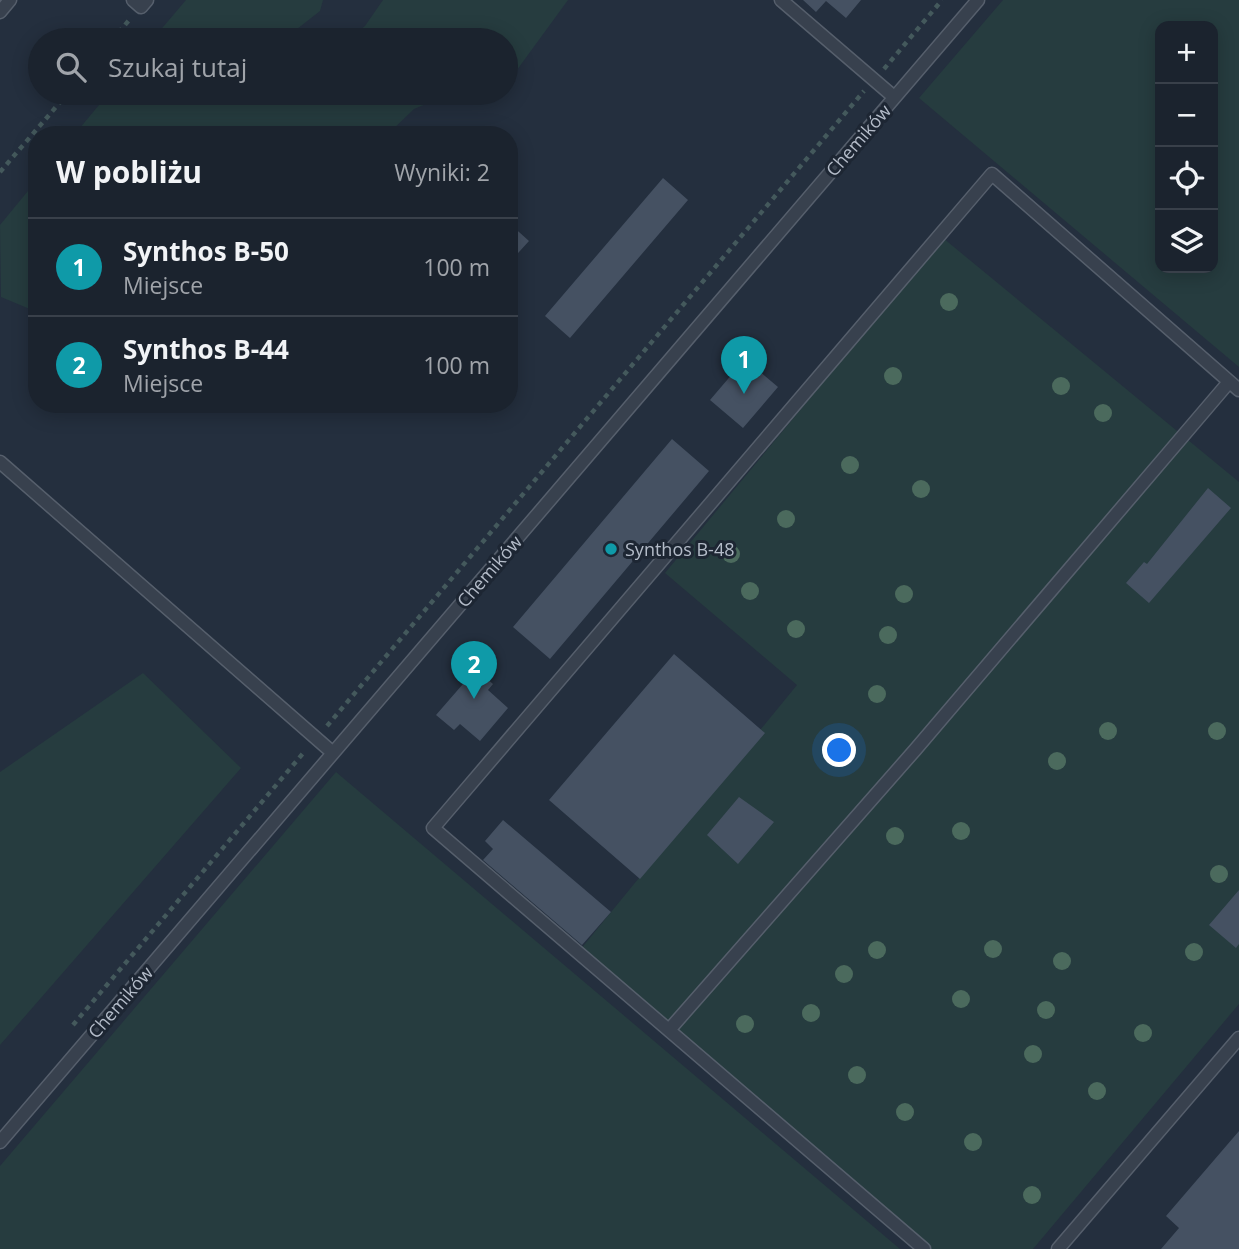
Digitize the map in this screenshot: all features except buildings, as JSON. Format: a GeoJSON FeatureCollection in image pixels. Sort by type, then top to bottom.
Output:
{"type":"FeatureCollection","features":[{"type":"Feature","properties":{"kind":"lane"},"geometry":{"type":"LineString","coordinates":[[0,12],[10,0]]}},
{"type":"Feature","properties":{"kind":"lane"},"geometry":{"type":"LineString","coordinates":[[781,0],[894,97]]}},
{"type":"Feature","properties":{"kind":"lane","name":"Chemików"},"geometry":{"type":"LineString","coordinates":[[0,1142],[978,0]]}},
{"type":"Feature","properties":{"kind":"lane"},"geometry":{"type":"LineString","coordinates":[[669,1030],[1234,386],[992,174],[433,828],[924,1249]]}},
{"type":"Feature","properties":{"kind":"lane"},"geometry":{"type":"LineString","coordinates":[[0,462],[333,753]]}},
{"type":"Feature","properties":{"kind":"lane"},"geometry":{"type":"LineString","coordinates":[[1058,1249],[1239,1038]]}},
{"type":"Feature","properties":{"kind":"path"},"geometry":{"type":"LineString","coordinates":[[72,1026],[942,0]]}},
{"type":"Feature","properties":{"kind":"path"},"geometry":{"type":"LineString","coordinates":[[121,28],[140,2]]}},
{"type":"Feature","properties":{"kind":"path"},"geometry":{"type":"LineString","coordinates":[[40,126],[58,105]]}},
{"type":"Feature","properties":{"kind":"path"},"geometry":{"type":"LineString","coordinates":[[0,172],[28,139]]}},
{"type":"Feature","properties":{"kind":"green space"},"geometry":{"type":"Polygon","coordinates":[[[186,0],[323,0],[320,11],[298,28],[162,28],[186,0]]]}},
{"type":"Feature","properties":{"kind":"green space"},"geometry":{"type":"Polygon","coordinates":[[[383,0],[568,0],[518,69],[518,28],[362,28],[383,0]]]}},
{"type":"Feature","properties":{"kind":"green space"},"geometry":{"type":"Polygon","coordinates":[[[1003,0],[1239,0],[1239,367],[919,98],[1003,0]]]}},
{"type":"Feature","properties":{"kind":"green space"},"geometry":{"type":"Polygon","coordinates":[[[99,105],[424,105],[414,109],[396,126],[82,126],[99,105]]]}},
{"type":"Feature","properties":{"kind":"green space"},"geometry":{"type":"Polygon","coordinates":[[[28,191],[28,308],[1,297],[0,225],[28,191]]]}},
{"type":"Feature","properties":{"kind":"green space"},"geometry":{"type":"Polygon","coordinates":[[[943,238],[1239,482],[1239,1004],[1033,1249],[930,1249],[580,950],[797,685],[665,573],[943,238]]]}},
{"type":"Feature","properties":{"kind":"green space"},"geometry":{"type":"Polygon","coordinates":[[[143,673],[241,768],[0,1045],[0,772],[143,673]]]}},
{"type":"Feature","properties":{"kind":"green space"},"geometry":{"type":"Polygon","coordinates":[[[336,772],[900,1249],[0,1249],[0,1166],[336,772]]]}},
{"type":"Feature","properties":{"kind":"place","name":"Synthos B-50"},"geometry":{"type":"Point","coordinates":[744,394]}},
{"type":"Feature","properties":{"kind":"place","name":"Synthos B-48"},"geometry":{"type":"Point","coordinates":[611,549]}},
{"type":"Feature","properties":{"kind":"place","name":"Synthos B-44"},"geometry":{"type":"Point","coordinates":[474,699]}}]}
